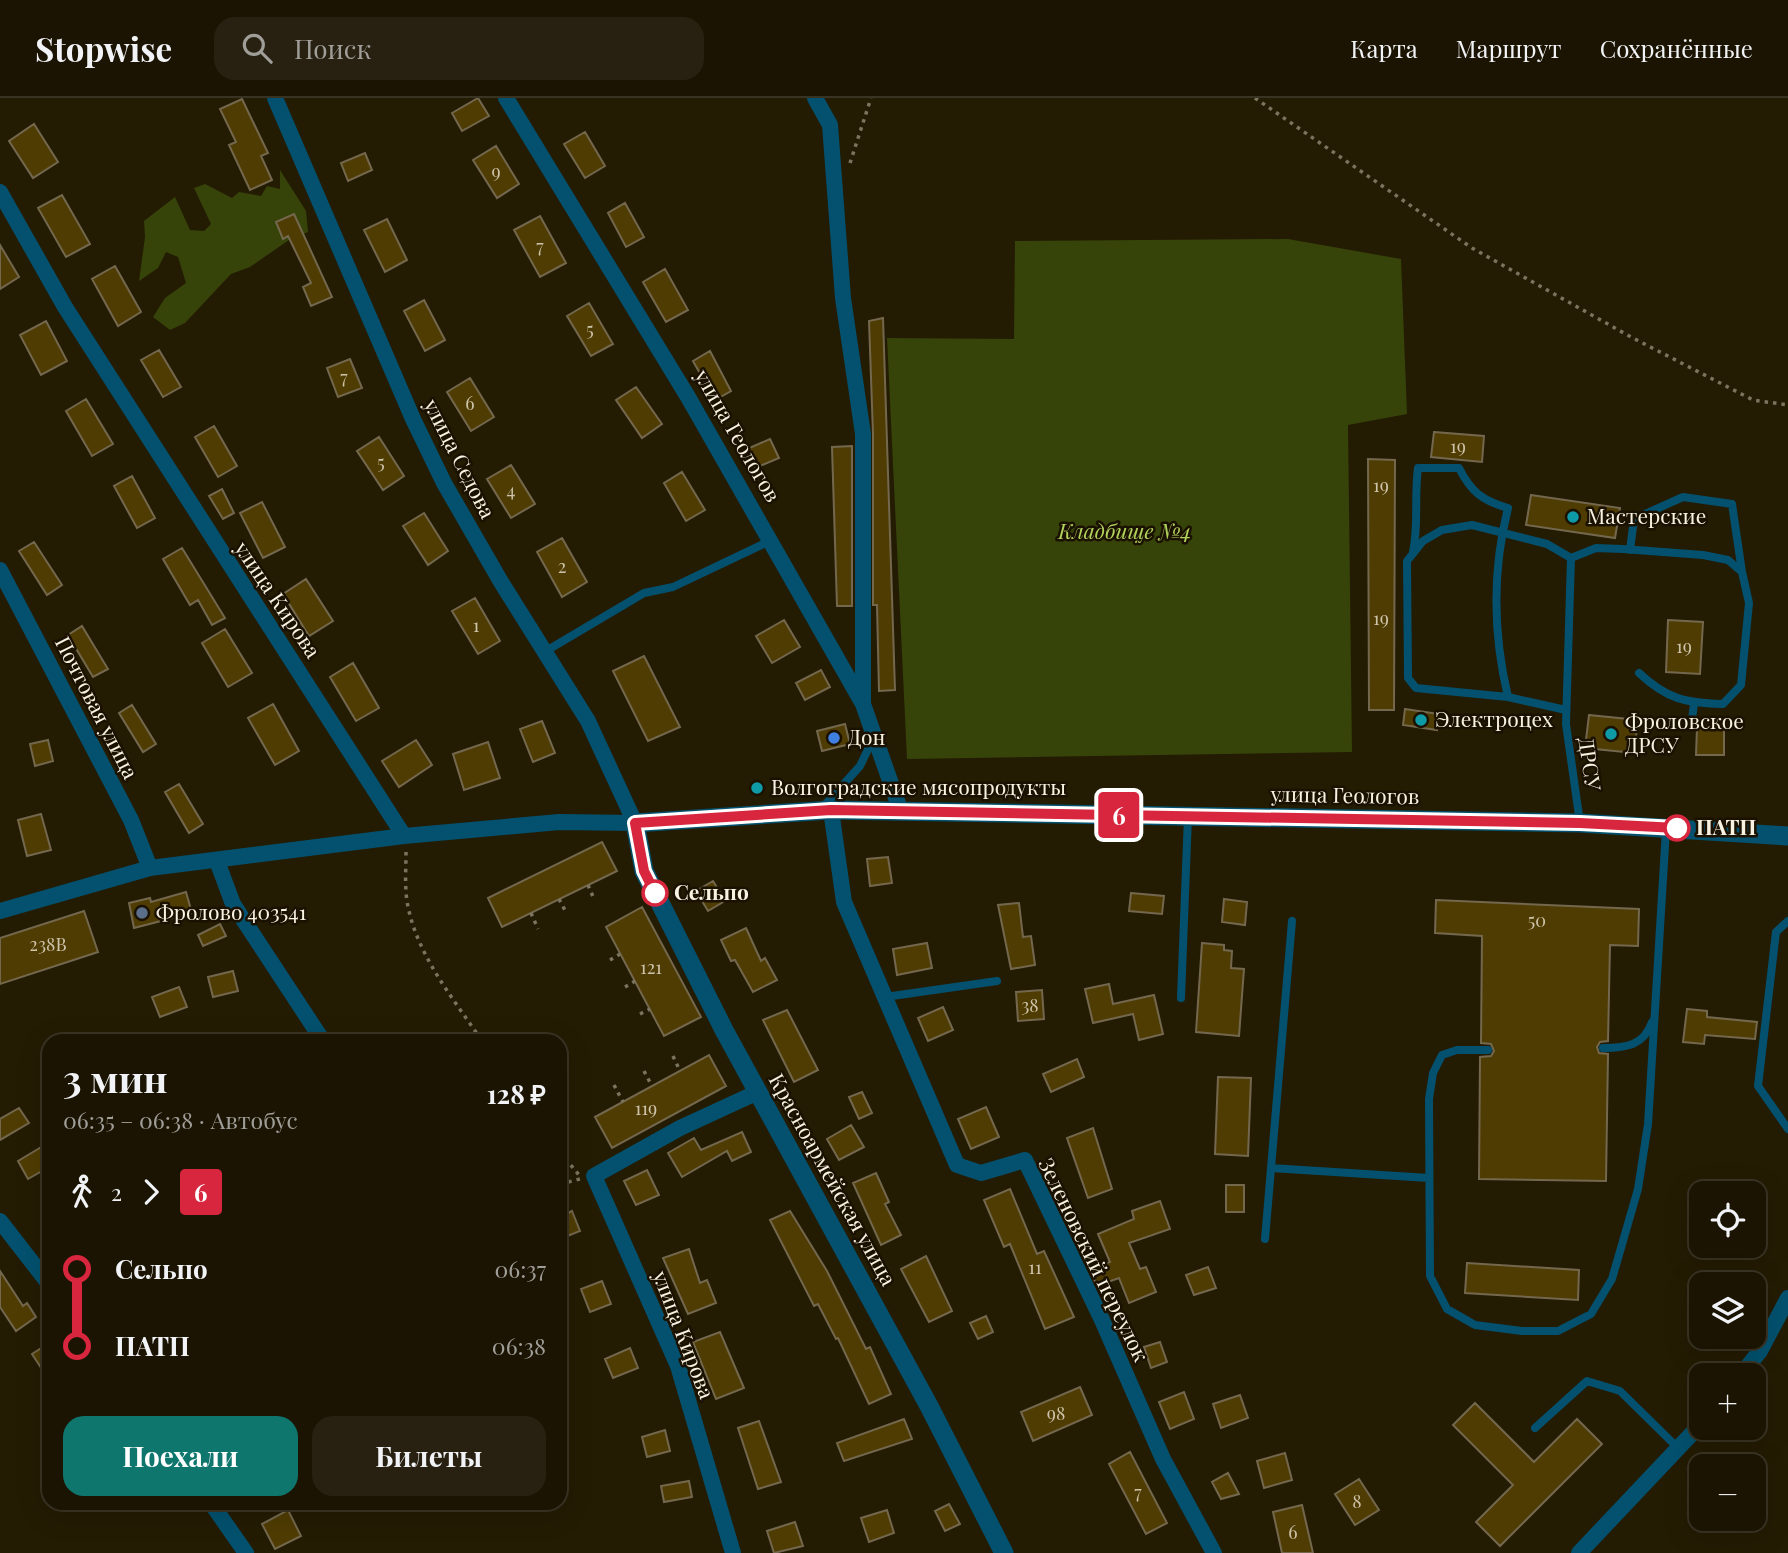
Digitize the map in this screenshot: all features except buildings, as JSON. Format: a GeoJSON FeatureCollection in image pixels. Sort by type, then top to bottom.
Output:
{"type":"FeatureCollection","features":[{"type":"Feature","properties":{"kind":"street","name":"улица Седова"},"geometry":{"type":"LineString","coordinates":[[275,98],[413,419],[470,527],[588,721],[635,823]]}},
{"type":"Feature","properties":{"kind":"street","name":"улица Геологов"},"geometry":{"type":"LineString","coordinates":[[506,98],[772,540],[863,704],[901,812]]}},
{"type":"Feature","properties":{"kind":"street"},"geometry":{"type":"LineString","coordinates":[[815,98],[830,125],[844,298],[863,434],[863,704]]}},
{"type":"Feature","properties":{"kind":"street","name":"улица Кирова"},"geometry":{"type":"LineString","coordinates":[[1,197],[65,307],[404,836]]}},
{"type":"Feature","properties":{"kind":"street","name":"Почтовая улица"},"geometry":{"type":"LineString","coordinates":[[0,570],[131,820],[149,868]]}},
{"type":"Feature","properties":{"kind":"street","name":"улица Геологов"},"geometry":{"type":"LineString","coordinates":[[635,823],[826,810],[1580,823],[1788,836]]}},
{"type":"Feature","properties":{"kind":"street","name":"Зеленовский переулок"},"geometry":{"type":"LineString","coordinates":[[826,810],[844,902],[957,1165],[981,1173],[1025,1160],[1102,1320],[1163,1459],[1214,1553]]}},
{"type":"Feature","properties":{"kind":"street"},"geometry":{"type":"LineString","coordinates":[[0,911],[149,868],[404,836],[559,822],[635,823]]}},
{"type":"Feature","properties":{"kind":"street","name":"Красноармейская улица"},"geometry":{"type":"LineString","coordinates":[[635,823],[644,871],[758,1092],[929,1406],[1004,1553]]}},
{"type":"Feature","properties":{"kind":"street"},"geometry":{"type":"LineString","coordinates":[[217,861],[233,904],[318,1034]]}},
{"type":"Feature","properties":{"kind":"street","name":"улица Кирова"},"geometry":{"type":"LineString","coordinates":[[733,1553],[678,1366],[594,1176],[680,1128],[758,1092]]}},
{"type":"Feature","properties":{"kind":"street"},"geometry":{"type":"LineString","coordinates":[[0,1221],[42,1275]]}},
{"type":"Feature","properties":{"kind":"street"},"geometry":{"type":"LineString","coordinates":[[1750,1363],[1788,1298]]}},
{"type":"Feature","properties":{"kind":"street"},"geometry":{"type":"LineString","coordinates":[[1579,1553],[1689,1439]]}},
{"type":"Feature","properties":{"kind":"street"},"geometry":{"type":"LineString","coordinates":[[217,1510],[246,1553]]}},
{"type":"Feature","properties":{"kind":"lane"},"geometry":{"type":"LineString","coordinates":[[1413,554],[1417,518],[1414,498],[1418,468],[1459,468],[1467,485],[1485,501],[1508,508],[1502,534],[1496,621],[1497,643],[1508,698]]}},
{"type":"Feature","properties":{"kind":"lane"},"geometry":{"type":"LineString","coordinates":[[1630,550],[1634,519],[1683,497],[1732,504],[1749,603],[1741,685],[1723,704],[1694,704],[1661,693],[1639,673]]}},
{"type":"Feature","properties":{"kind":"lane"},"geometry":{"type":"LineString","coordinates":[[1566,710],[1508,698],[1416,688],[1408,678],[1407,561],[1423,541],[1442,530],[1472,524],[1548,544],[1571,558],[1596,548],[1703,555],[1728,561],[1742,572]]}},
{"type":"Feature","properties":{"kind":"lane"},"geometry":{"type":"LineString","coordinates":[[545,651],[644,593],[673,587],[772,540]]}},
{"type":"Feature","properties":{"kind":"lane","name":"ДРСУ"},"geometry":{"type":"LineString","coordinates":[[1571,558],[1566,710],[1568,753],[1580,823]]}},
{"type":"Feature","properties":{"kind":"lane"},"geometry":{"type":"LineString","coordinates":[[1691,727],[1694,704]]}},
{"type":"Feature","properties":{"kind":"lane"},"geometry":{"type":"LineString","coordinates":[[826,810],[860,766],[875,733]]}},
{"type":"Feature","properties":{"kind":"lane"},"geometry":{"type":"LineString","coordinates":[[1181,998],[1188,816]]}},
{"type":"Feature","properties":{"kind":"lane"},"geometry":{"type":"LineString","coordinates":[[1488,1050],[1457,1050],[1443,1055],[1433,1073],[1430,1099],[1430,1276],[1447,1309],[1475,1325],[1522,1331],[1558,1331],[1591,1314],[1612,1279],[1638,1189],[1648,1124],[1666,827]]}},
{"type":"Feature","properties":{"kind":"lane"},"geometry":{"type":"LineString","coordinates":[[1265,1239],[1292,921]]}},
{"type":"Feature","properties":{"kind":"lane"},"geometry":{"type":"LineString","coordinates":[[1788,921],[1776,932],[1758,1086],[1788,1129]]}},
{"type":"Feature","properties":{"kind":"lane"},"geometry":{"type":"LineString","coordinates":[[885,997],[997,981]]}},
{"type":"Feature","properties":{"kind":"lane"},"geometry":{"type":"LineString","coordinates":[[1603,1048],[1617,1048],[1642,1041],[1655,1016]]}},
{"type":"Feature","properties":{"kind":"lane"},"geometry":{"type":"LineString","coordinates":[[1271,1168],[1429,1178]]}},
{"type":"Feature","properties":{"kind":"lane"},"geometry":{"type":"LineString","coordinates":[[1535,1428],[1587,1381],[1620,1391],[1680,1450]]}},
{"type":"Feature","properties":{"kind":"path"},"geometry":{"type":"LineString","coordinates":[[834,188],[847,172],[872,98]]}},
{"type":"Feature","properties":{"kind":"path"},"geometry":{"type":"LineString","coordinates":[[1255,98],[1472,248],[1631,337],[1753,400],[1788,405]]}},
{"type":"Feature","properties":{"kind":"path"},"geometry":{"type":"LineString","coordinates":[[404,836],[408,908],[416,934],[436,973],[477,1034]]}},
{"type":"Feature","properties":{"kind":"path"},"geometry":{"type":"LineString","coordinates":[[588,885],[594,898]]}},
{"type":"Feature","properties":{"kind":"path"},"geometry":{"type":"LineString","coordinates":[[559,899],[567,914]]}},
{"type":"Feature","properties":{"kind":"path"},"geometry":{"type":"LineString","coordinates":[[531,913],[538,929]]}},
{"type":"Feature","properties":{"kind":"path"},"geometry":{"type":"LineString","coordinates":[[610,960],[620,954]]}},
{"type":"Feature","properties":{"kind":"path"},"geometry":{"type":"LineString","coordinates":[[625,987],[635,981]]}},
{"type":"Feature","properties":{"kind":"path"},"geometry":{"type":"LineString","coordinates":[[640,1014],[650,1009]]}},
{"type":"Feature","properties":{"kind":"path"},"geometry":{"type":"LineString","coordinates":[[673,1056],[680,1071]]}},
{"type":"Feature","properties":{"kind":"path"},"geometry":{"type":"LineString","coordinates":[[644,1070],[652,1086]]}},
{"type":"Feature","properties":{"kind":"path"},"geometry":{"type":"LineString","coordinates":[[614,1084],[623,1102]]}},
{"type":"Feature","properties":{"kind":"path"},"geometry":{"type":"LineString","coordinates":[[567,1161],[582,1179],[567,1182]]}},
{"type":"Feature","properties":{"kind":"green space"},"geometry":{"type":"Polygon","coordinates":[[[280,170],[306,211],[308,232],[289,240],[250,267],[231,274],[185,323],[170,330],[153,317],[165,298],[186,283],[178,257],[166,252],[158,268],[139,281],[145,237],[144,221],[175,197],[190,230],[204,231],[211,224],[194,188],[205,184],[232,198],[239,192],[261,196],[267,186],[280,189],[280,170]]]}},
{"type":"Feature","properties":{"kind":"green space","name":"Кладбище №4"},"geometry":{"type":"Polygon","coordinates":[[[1288,239],[1401,259],[1407,414],[1348,425],[1352,752],[907,759],[887,338],[1014,339],[1015,241],[1288,239]]]}},
{"type":"Feature","properties":{"kind":"bus line","name":"6"},"geometry":{"type":"LineString","coordinates":[[655,893],[644,871],[635,823],[730,814],[831,810],[1580,823],[1677,828]]}},
{"type":"Feature","properties":{"kind":"place","name":"Мастерские"},"geometry":{"type":"Point","coordinates":[1573,517]}},
{"type":"Feature","properties":{"kind":"place","name":"Электроцех"},"geometry":{"type":"Point","coordinates":[1421,720]}},
{"type":"Feature","properties":{"kind":"place","name":"Фроловское ДРСУ"},"geometry":{"type":"Point","coordinates":[1611,734]}},
{"type":"Feature","properties":{"kind":"place","name":"Дон"},"geometry":{"type":"Point","coordinates":[834,738]}},
{"type":"Feature","properties":{"kind":"place","name":"Волгоградские мясопродукты"},"geometry":{"type":"Point","coordinates":[757,788]}},
{"type":"Feature","properties":{"kind":"place","name":"ПАТП"},"geometry":{"type":"Point","coordinates":[1677,828]}},
{"type":"Feature","properties":{"kind":"place","name":"Сельпо"},"geometry":{"type":"Point","coordinates":[655,893]}},
{"type":"Feature","properties":{"kind":"place","name":"Фролово 403541"},"geometry":{"type":"Point","coordinates":[142,913]}}]}
